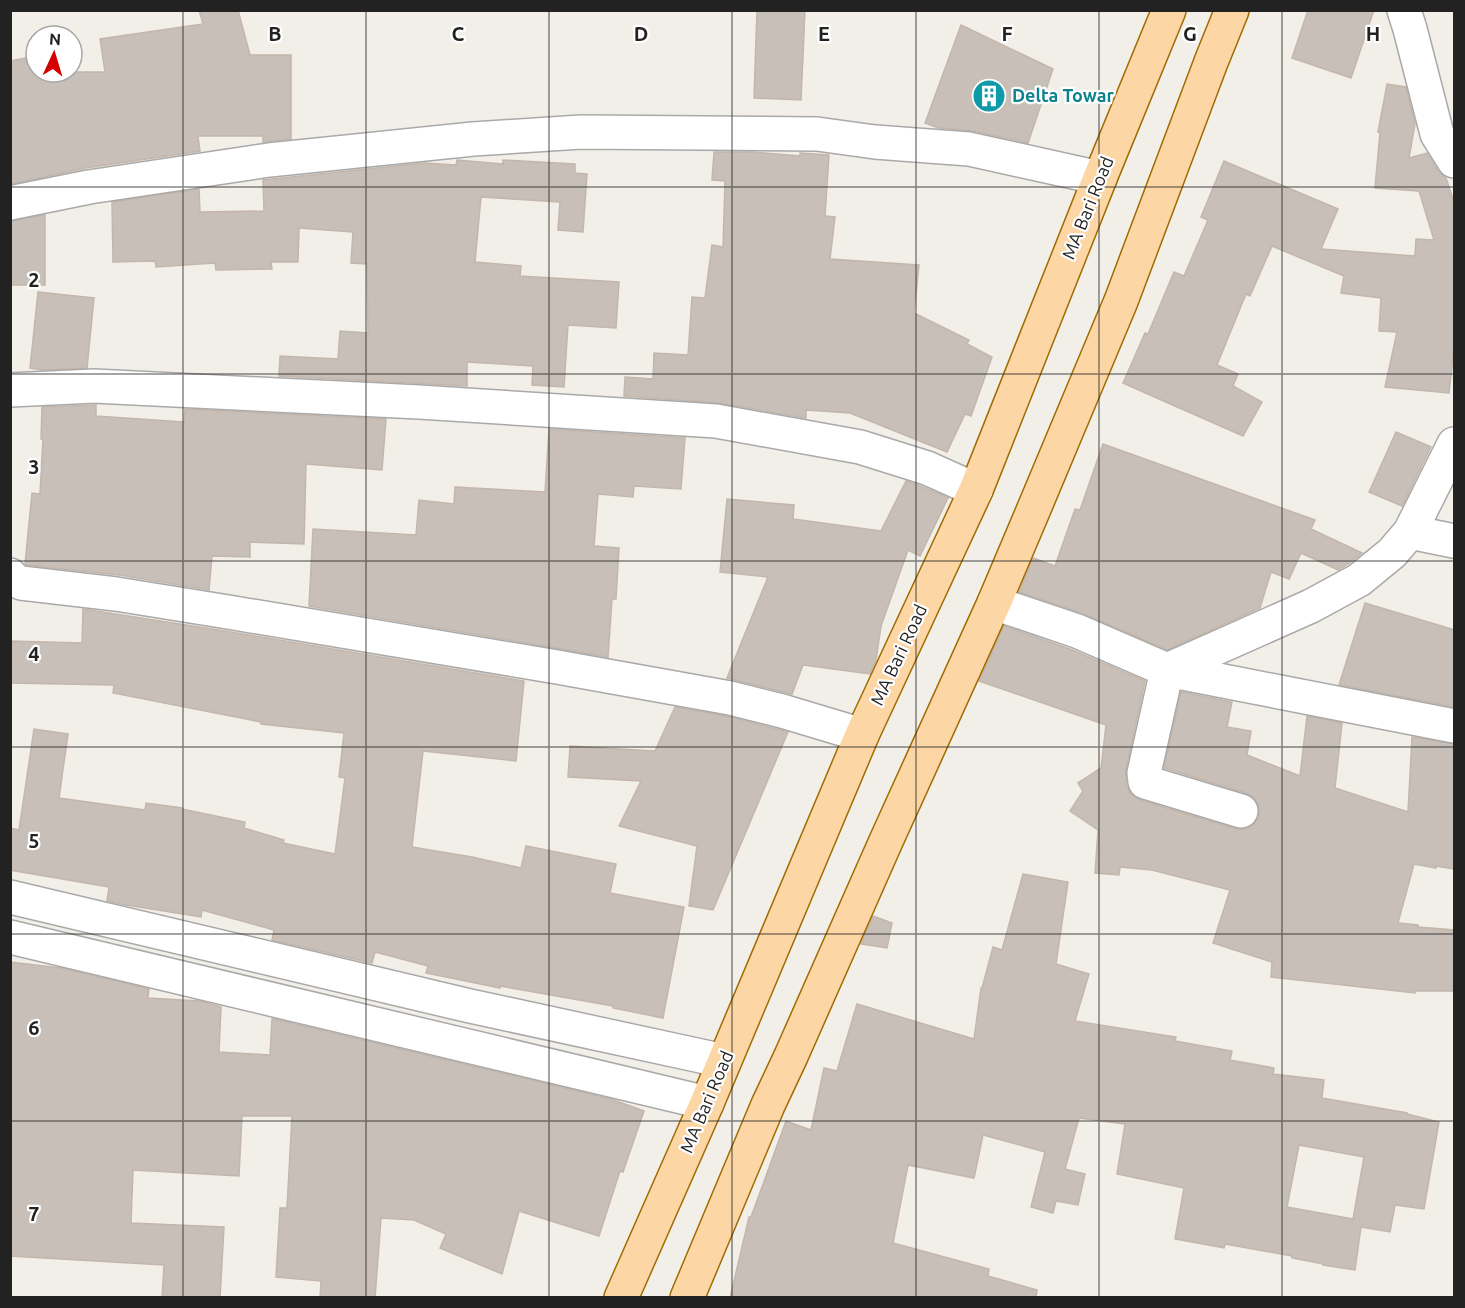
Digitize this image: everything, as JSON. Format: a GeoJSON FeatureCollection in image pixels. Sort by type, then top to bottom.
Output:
{"type":"FeatureCollection","features":[{"type":"Feature","properties":{"kind":"main road","name":"MA Bari Road"},"geometry":{"type":"LineString","coordinates":[[621,1298],[707,1103],[862,735],[976,490],[1169,10]]}},
{"type":"Feature","properties":{"kind":"main road"},"geometry":{"type":"LineString","coordinates":[[687,1298],[768,1106],[994,603],[1121,301],[1232,10]]}},
{"type":"Feature","properties":{"kind":"street"},"geometry":{"type":"LineString","coordinates":[[1404,10],[1437,134],[1455,161]]}},
{"type":"Feature","properties":{"kind":"street"},"geometry":{"type":"LineString","coordinates":[[10,203],[89,187],[269,160],[473,139],[580,132],[817,134],[875,142],[969,149],[1100,178]]}},
{"type":"Feature","properties":{"kind":"street"},"geometry":{"type":"LineString","coordinates":[[10,390],[94,386],[419,402],[716,421],[860,447],[927,468],[976,490]]}},
{"type":"Feature","properties":{"kind":"street"},"geometry":{"type":"LineString","coordinates":[[1167,669],[1311,606],[1359,580],[1392,552],[1410,532],[1455,444]]}},
{"type":"Feature","properties":{"kind":"street"},"geometry":{"type":"LineString","coordinates":[[1410,532],[1455,541]]}},
{"type":"Feature","properties":{"kind":"street"},"geometry":{"type":"LineString","coordinates":[[10,575],[21,583],[116,594],[228,612],[730,698],[862,735]]}},
{"type":"Feature","properties":{"kind":"street"},"geometry":{"type":"LineString","coordinates":[[994,603],[1077,631],[1167,669],[1455,726]]}},
{"type":"Feature","properties":{"kind":"street"},"geometry":{"type":"LineString","coordinates":[[1167,669],[1144,774],[1146,782],[1241,811]]}},
{"type":"Feature","properties":{"kind":"street"},"geometry":{"type":"LineString","coordinates":[[10,897],[470,1006],[724,1061]]}},
{"type":"Feature","properties":{"kind":"street"},"geometry":{"type":"LineString","coordinates":[[46,946],[52,907]]}},
{"type":"Feature","properties":{"kind":"street"},"geometry":{"type":"LineString","coordinates":[[10,937],[707,1103]]}},
{"type":"Feature","properties":{"kind":"building"},"geometry":{"type":"Polygon","coordinates":[[[199,10],[238,10],[250,55],[291,55],[291,139],[263,142],[263,136],[198,136],[200,151],[86,168],[11,184],[10,61],[24,58],[24,84],[84,84],[84,72],[105,72],[100,39],[203,24],[199,10]]]}},
{"type":"Feature","properties":{"kind":"building"},"geometry":{"type":"Polygon","coordinates":[[[757,10],[805,10],[801,100],[754,98],[757,10]]]}},
{"type":"Feature","properties":{"kind":"building"},"geometry":{"type":"Polygon","coordinates":[[[1308,10],[1374,10],[1351,78],[1292,58],[1308,10]]]}},
{"type":"Feature","properties":{"kind":"building","name":"Delta Towar"},"geometry":{"type":"Polygon","coordinates":[[[961,25],[1053,69],[1028,143],[973,131],[939,128],[925,123],[961,25]]]}},
{"type":"Feature","properties":{"kind":"building"},"geometry":{"type":"Polygon","coordinates":[[[1387,84],[1406,87],[1415,124],[1409,158],[1427,153],[1438,171],[1446,178],[1455,205],[1455,340],[1449,393],[1385,387],[1397,332],[1379,331],[1381,298],[1341,293],[1344,276],[1272,246],[1250,296],[1246,294],[1217,365],[1238,374],[1233,386],[1262,402],[1243,436],[1123,383],[1145,333],[1148,334],[1174,272],[1184,276],[1208,220],[1201,217],[1224,161],[1338,209],[1321,249],[1415,256],[1416,239],[1434,240],[1419,191],[1375,188],[1380,132],[1378,132],[1387,84]]]}},
{"type":"Feature","properties":{"kind":"building"},"geometry":{"type":"Polygon","coordinates":[[[714,152],[829,155],[825,216],[835,217],[830,259],[919,265],[914,313],[969,340],[967,344],[992,357],[971,416],[965,414],[947,452],[850,413],[806,410],[806,418],[719,403],[624,396],[625,377],[653,379],[654,353],[688,355],[692,297],[705,298],[712,245],[723,247],[725,181],[712,180],[714,152]]]}},
{"type":"Feature","properties":{"kind":"building"},"geometry":{"type":"Polygon","coordinates":[[[457,160],[503,164],[503,160],[575,164],[575,173],[587,174],[583,232],[558,230],[560,202],[481,197],[475,262],[521,266],[520,276],[619,282],[616,328],[568,325],[564,387],[532,385],[533,366],[467,362],[467,386],[279,376],[280,356],[338,359],[340,331],[368,333],[367,264],[351,263],[353,232],[299,228],[298,262],[271,262],[272,269],[216,270],[215,263],[156,267],[155,261],[113,262],[112,202],[199,189],[200,212],[264,211],[263,180],[424,163],[456,165],[457,160]]]}},
{"type":"Feature","properties":{"kind":"building"},"geometry":{"type":"Polygon","coordinates":[[[45,215],[45,285],[11,285],[11,221],[45,215]]]}},
{"type":"Feature","properties":{"kind":"building"},"geometry":{"type":"Polygon","coordinates":[[[38,292],[94,298],[87,368],[43,370],[30,368],[38,292]]]}},
{"type":"Feature","properties":{"kind":"building"},"geometry":{"type":"Polygon","coordinates":[[[96,405],[96,416],[184,422],[185,409],[386,419],[382,470],[306,464],[304,544],[250,542],[250,557],[212,556],[209,590],[119,575],[26,565],[32,493],[40,494],[42,407],[96,405]]]}},
{"type":"Feature","properties":{"kind":"building"},"geometry":{"type":"Polygon","coordinates":[[[549,429],[685,438],[681,489],[634,486],[633,497],[598,494],[594,546],[619,548],[616,599],[612,599],[608,657],[309,606],[313,529],[416,535],[419,500],[454,504],[455,487],[545,492],[549,429]]]}},
{"type":"Feature","properties":{"kind":"building"},"geometry":{"type":"Polygon","coordinates":[[[1396,432],[1431,447],[1402,506],[1369,492],[1396,432]]]}},
{"type":"Feature","properties":{"kind":"building"},"geometry":{"type":"Polygon","coordinates":[[[1103,444],[1315,520],[1311,529],[1362,553],[1338,570],[1301,553],[1289,579],[1271,572],[1260,608],[1167,650],[1084,614],[1019,592],[1033,558],[1055,566],[1075,509],[1080,510],[1103,444]]]}},
{"type":"Feature","properties":{"kind":"building"},"geometry":{"type":"Polygon","coordinates":[[[906,481],[948,498],[920,556],[908,550],[881,626],[876,660],[870,674],[803,665],[792,694],[727,678],[768,577],[720,572],[727,499],[794,505],[793,519],[881,531],[906,481]]]}},
{"type":"Feature","properties":{"kind":"building"},"geometry":{"type":"Polygon","coordinates":[[[1365,603],[1455,630],[1455,707],[1339,685],[1365,603]]]}},
{"type":"Feature","properties":{"kind":"building"},"geometry":{"type":"Polygon","coordinates":[[[83,609],[524,681],[516,761],[423,751],[412,847],[521,868],[526,846],[616,864],[610,893],[684,907],[663,1018],[613,1008],[613,1006],[500,986],[500,988],[426,973],[428,966],[375,952],[372,963],[272,940],[274,930],[202,910],[201,917],[126,905],[107,901],[109,887],[10,870],[10,828],[19,830],[34,729],[68,734],[59,798],[145,810],[146,803],[182,808],[245,822],[244,828],[284,840],[283,843],[335,854],[345,778],[339,777],[344,733],[261,724],[261,722],[113,693],[114,685],[10,683],[10,641],[82,643],[83,609]]]}},
{"type":"Feature","properties":{"kind":"building"},"geometry":{"type":"Polygon","coordinates":[[[1004,626],[1070,649],[1145,681],[1126,769],[1126,784],[1130,793],[1140,800],[1236,829],[1246,829],[1259,817],[1259,806],[1254,798],[1246,793],[1164,768],[1181,692],[1232,702],[1227,727],[1251,731],[1247,755],[1300,776],[1307,716],[1342,723],[1335,788],[1408,812],[1412,737],[1455,744],[1455,869],[1414,864],[1398,923],[1455,930],[1455,991],[1415,991],[1415,993],[1271,977],[1272,962],[1213,943],[1230,890],[1152,870],[1120,867],[1119,875],[1095,873],[1098,830],[1070,811],[1083,791],[1078,783],[1101,768],[1106,725],[979,681],[1004,626]]]}},
{"type":"Feature","properties":{"kind":"building"},"geometry":{"type":"Polygon","coordinates":[[[675,707],[726,716],[788,732],[713,910],[689,906],[697,846],[619,826],[641,781],[568,777],[570,746],[655,751],[675,707]]]}},
{"type":"Feature","properties":{"kind":"building"},"geometry":{"type":"Polygon","coordinates":[[[1023,874],[1068,882],[1056,964],[1089,974],[1075,1021],[1176,1037],[1175,1041],[1232,1051],[1230,1060],[1274,1068],[1273,1074],[1324,1080],[1322,1098],[1407,1113],[1439,1122],[1424,1209],[1395,1205],[1390,1232],[1361,1227],[1355,1270],[1225,1244],[1224,1248],[1175,1239],[1184,1188],[1117,1174],[1125,1124],[1079,1118],[1065,1169],[1085,1174],[1078,1205],[1056,1201],[1053,1213],[1031,1207],[1045,1152],[983,1135],[974,1178],[908,1165],[893,1243],[989,1269],[988,1276],[1037,1290],[1036,1298],[730,1298],[749,1217],[751,1217],[786,1121],[811,1130],[824,1068],[837,1071],[857,1004],[974,1039],[981,988],[993,947],[1002,950],[1023,874]],[[1299,1145],[1287,1207],[1353,1219],[1364,1157],[1299,1145]]]}},
{"type":"Feature","properties":{"kind":"building"},"geometry":{"type":"Polygon","coordinates":[[[873,916],[892,923],[887,948],[861,944],[873,916]]]}},
{"type":"Feature","properties":{"kind":"building"},"geometry":{"type":"Polygon","coordinates":[[[10,962],[61,968],[149,989],[148,998],[200,1001],[221,1007],[219,1052],[270,1055],[272,1019],[274,1019],[611,1099],[644,1111],[623,1172],[620,1171],[599,1236],[519,1211],[502,1274],[440,1248],[446,1234],[414,1220],[381,1218],[375,1298],[320,1298],[321,1281],[276,1277],[280,1208],[287,1208],[292,1116],[242,1116],[239,1176],[133,1170],[131,1223],[224,1227],[220,1298],[162,1298],[164,1265],[10,1256],[10,962]]]}},
{"type":"Feature","properties":{"kind":"place","name":"Delta Towar"},"geometry":{"type":"Point","coordinates":[989,96]}}]}
